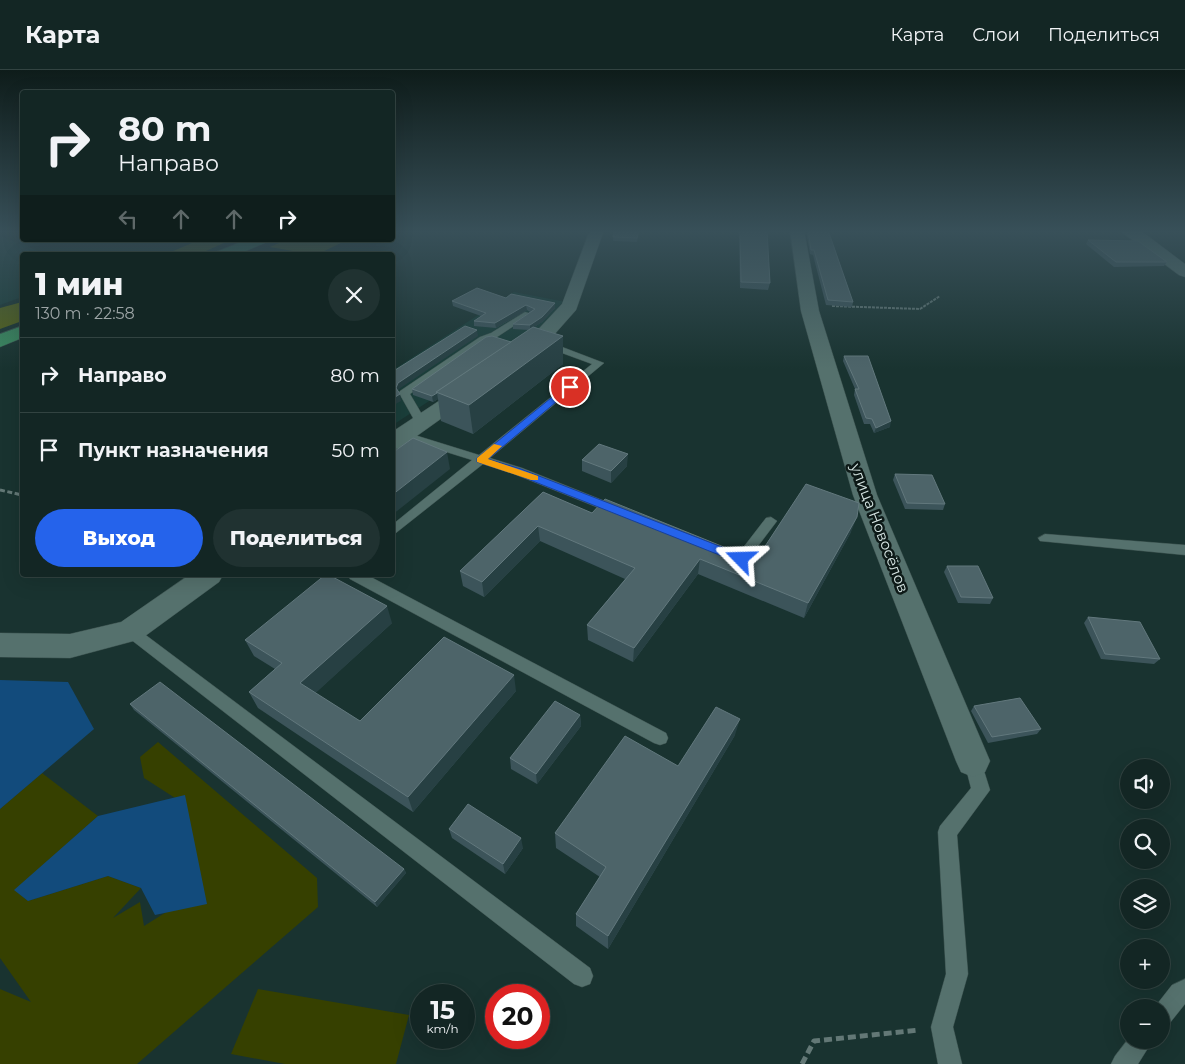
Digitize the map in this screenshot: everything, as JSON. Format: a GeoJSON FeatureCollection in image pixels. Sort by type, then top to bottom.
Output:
{"type":"FeatureCollection","features":[{"type":"Feature","properties":{"kind":"street"},"geometry":{"type":"LineString","coordinates":[[507,363],[538,341],[570,306],[581,276]]}},
{"type":"Feature","properties":{"kind":"street","name":"улица Новосёлов"},"geometry":{"type":"LineString","coordinates":[[804,276],[809,306],[865,495],[973,761]]}},
{"type":"Feature","properties":{"kind":"street"},"geometry":{"type":"LineString","coordinates":[[396,437],[421,423],[484,380]]}},
{"type":"Feature","properties":{"kind":"street"},"geometry":{"type":"LineString","coordinates":[[0,645],[70,646],[130,631],[206,577]]}},
{"type":"Feature","properties":{"kind":"lane"},"geometry":{"type":"LineString","coordinates":[[421,423],[404,393],[483,339],[494,335],[528,314]]}},
{"type":"Feature","properties":{"kind":"lane"},"geometry":{"type":"LineString","coordinates":[[395,530],[599,363],[538,341]]}},
{"type":"Feature","properties":{"kind":"lane"},"geometry":{"type":"LineString","coordinates":[[396,437],[518,471],[630,515]]}},
{"type":"Feature","properties":{"kind":"lane"},"geometry":{"type":"LineString","coordinates":[[713,548],[741,559],[770,521]]}},
{"type":"Feature","properties":{"kind":"lane"},"geometry":{"type":"LineString","coordinates":[[1045,538],[1185,550]]}},
{"type":"Feature","properties":{"kind":"lane"},"geometry":{"type":"LineString","coordinates":[[360,577],[660,738]]}},
{"type":"Feature","properties":{"kind":"lane"},"geometry":{"type":"LineString","coordinates":[[130,631],[582,976]]}},
{"type":"Feature","properties":{"kind":"lane"},"geometry":{"type":"LineString","coordinates":[[950,1064],[942,1027],[957,974],[947,832],[981,790],[973,761]]}},
{"type":"Feature","properties":{"kind":"lane"},"geometry":{"type":"LineString","coordinates":[[1170,1005],[1180,992],[1185,990]]}},
{"type":"Feature","properties":{"kind":"lane"},"geometry":{"type":"LineString","coordinates":[[1124,1064],[1135,1049]]}},
{"type":"Feature","properties":{"kind":"path"},"geometry":{"type":"LineString","coordinates":[[809,306],[920,309],[940,296]]}},
{"type":"Feature","properties":{"kind":"path"},"geometry":{"type":"LineString","coordinates":[[0,490],[20,495]]}},
{"type":"Feature","properties":{"kind":"path"},"geometry":{"type":"LineString","coordinates":[[802,1064],[814,1041],[942,1027]]}},
{"type":"Feature","properties":{"kind":"shaded area"},"geometry":{"type":"Polygon","coordinates":[[[0,276],[20,276],[20,298],[0,305],[0,276]]]}},
{"type":"Feature","properties":{"kind":"shaded area"},"geometry":{"type":"Polygon","coordinates":[[[514,292],[566,302],[548,322],[395,424],[395,369],[514,292]]]}},
{"type":"Feature","properties":{"kind":"green space"},"geometry":{"type":"Polygon","coordinates":[[[20,303],[20,322],[0,329],[0,308],[20,303]]]}},
{"type":"Feature","properties":{"kind":"green space"},"geometry":{"type":"Polygon","coordinates":[[[158,742],[317,878],[318,907],[137,1064],[0,1064],[0,989],[31,1002],[0,958],[0,809],[42,773],[98,816],[15,890],[28,901],[108,876],[141,888],[113,918],[140,902],[144,926],[184,901],[186,805],[144,778],[140,757],[158,742]]]}},
{"type":"Feature","properties":{"kind":"green space"},"geometry":{"type":"Polygon","coordinates":[[[258,989],[409,1015],[396,1064],[285,1064],[231,1054],[258,989]]]}},
{"type":"Feature","properties":{"kind":"water"},"geometry":{"type":"Polygon","coordinates":[[[0,680],[68,682],[94,729],[0,809],[0,680]]]}},
{"type":"Feature","properties":{"kind":"water"},"geometry":{"type":"Polygon","coordinates":[[[185,795],[207,904],[155,915],[141,888],[108,876],[28,901],[14,890],[98,816],[185,795]]]}},
{"type":"Feature","properties":{"kind":"building"},"geometry":{"type":"Polygon","coordinates":[[[741,276],[770,276],[770,283],[741,282],[741,276]]]}},
{"type":"Feature","properties":{"kind":"building"},"geometry":{"type":"Polygon","coordinates":[[[821,276],[844,276],[853,302],[828,300],[821,276]]]}},
{"type":"Feature","properties":{"kind":"building"},"geometry":{"type":"Polygon","coordinates":[[[477,288],[506,298],[511,294],[555,303],[542,317],[530,325],[513,324],[535,309],[526,305],[495,323],[474,321],[486,313],[452,301],[477,288]]]}},
{"type":"Feature","properties":{"kind":"building"},"geometry":{"type":"Polygon","coordinates":[[[465,326],[477,330],[398,383],[396,388],[400,394],[395,397],[395,370],[465,326]]]}},
{"type":"Feature","properties":{"kind":"building"},"geometry":{"type":"Polygon","coordinates":[[[533,327],[563,336],[469,405],[436,392],[533,327]]]}},
{"type":"Feature","properties":{"kind":"building"},"geometry":{"type":"Polygon","coordinates":[[[492,336],[511,342],[432,396],[412,389],[486,337],[492,336]]]}},
{"type":"Feature","properties":{"kind":"building"},"geometry":{"type":"Polygon","coordinates":[[[844,356],[868,356],[891,421],[876,428],[872,419],[866,418],[855,389],[859,389],[844,356]]]}},
{"type":"Feature","properties":{"kind":"building"},"geometry":{"type":"Polygon","coordinates":[[[413,438],[447,452],[395,493],[395,451],[413,438]]]}},
{"type":"Feature","properties":{"kind":"building"},"geometry":{"type":"Polygon","coordinates":[[[599,444],[628,454],[611,471],[582,460],[599,444]]]}},
{"type":"Feature","properties":{"kind":"building"},"geometry":{"type":"Polygon","coordinates":[[[895,474],[932,475],[945,504],[907,503],[895,474]]]}},
{"type":"Feature","properties":{"kind":"building"},"geometry":{"type":"Polygon","coordinates":[[[806,484],[859,503],[857,517],[808,603],[700,559],[634,648],[587,625],[635,568],[538,526],[482,582],[460,571],[543,492],[592,513],[605,499],[756,560],[806,484]]]}},
{"type":"Feature","properties":{"kind":"building"},"geometry":{"type":"Polygon","coordinates":[[[947,566],[978,566],[993,598],[961,597],[947,566]]]}},
{"type":"Feature","properties":{"kind":"building"},"geometry":{"type":"Polygon","coordinates":[[[323,577],[333,577],[387,606],[300,683],[360,721],[444,637],[514,675],[408,797],[249,692],[282,663],[245,640],[323,577]]]}},
{"type":"Feature","properties":{"kind":"building"},"geometry":{"type":"Polygon","coordinates":[[[1088,617],[1140,622],[1160,659],[1105,654],[1088,617]]]}},
{"type":"Feature","properties":{"kind":"building"},"geometry":{"type":"Polygon","coordinates":[[[160,682],[404,869],[375,902],[130,704],[160,682]]]}},
{"type":"Feature","properties":{"kind":"building"},"geometry":{"type":"Polygon","coordinates":[[[1020,698],[1041,729],[992,737],[974,706],[1020,698]]]}},
{"type":"Feature","properties":{"kind":"building"},"geometry":{"type":"Polygon","coordinates":[[[555,701],[580,715],[536,774],[510,758],[555,701]]]}},
{"type":"Feature","properties":{"kind":"building"},"geometry":{"type":"Polygon","coordinates":[[[716,707],[740,719],[608,936],[576,914],[606,867],[555,833],[625,736],[678,766],[716,707]]]}},
{"type":"Feature","properties":{"kind":"building"},"geometry":{"type":"Polygon","coordinates":[[[468,804],[521,838],[503,864],[449,829],[468,804]]]}},
{"type":"Feature","properties":{"kind":"slow traffic"},"geometry":{"type":"LineString","coordinates":[[498,446],[481,460],[535,478]]}},
{"type":"Feature","properties":{"kind":"route"},"geometry":{"type":"LineString","coordinates":[[570,387],[481,460],[518,471],[741,559]]}}]}
